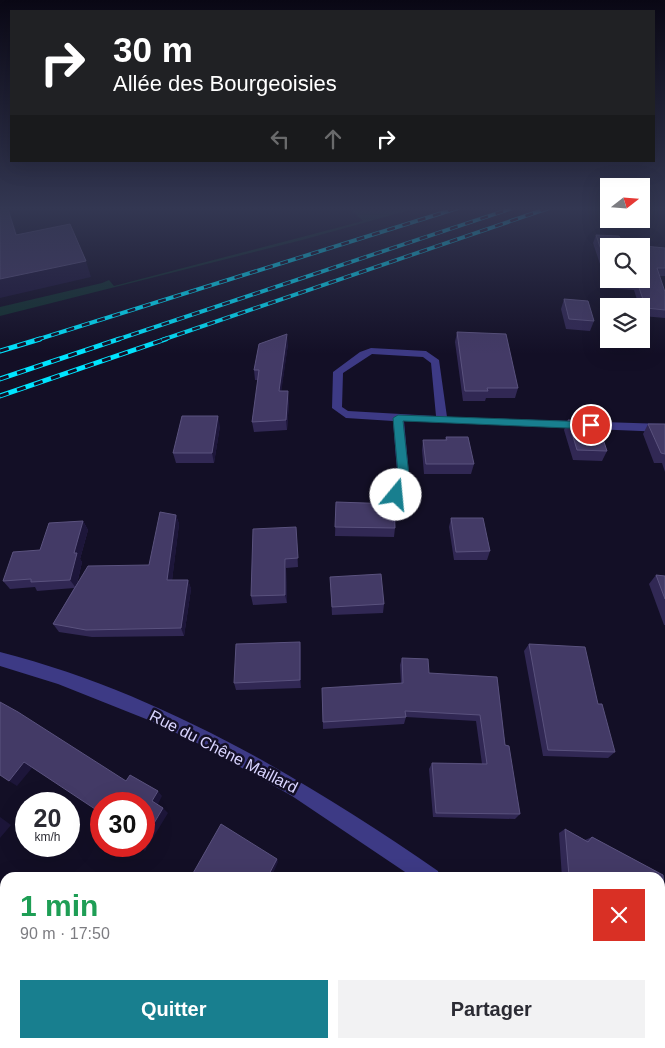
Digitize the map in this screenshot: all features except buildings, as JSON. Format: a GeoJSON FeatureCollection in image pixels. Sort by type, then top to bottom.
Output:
{"type":"FeatureCollection","features":[{"type":"Feature","properties":{"kind":"street"},"geometry":{"type":"LineString","coordinates":[[442,420],[436,362],[426,354],[371,351],[363,354],[338,372],[337,408],[346,414],[442,420],[665,428]]}},
{"type":"Feature","properties":{"kind":"street"},"geometry":{"type":"LineString","coordinates":[[396,495],[404,485],[398,418]]}},
{"type":"Feature","properties":{"kind":"street","name":"Rue du Chêne Maillard"},"geometry":{"type":"LineString","coordinates":[[0,659],[104,693],[187,729],[301,790],[384,844],[423,872]]}},
{"type":"Feature","properties":{"kind":"green space"},"geometry":{"type":"Polygon","coordinates":[[[225,257],[235,257],[0,316],[0,307],[109,280],[114,286],[225,257]]]}},
{"type":"Feature","properties":{"kind":"railway"},"geometry":{"type":"LineString","coordinates":[[36,340],[302,257]]}},
{"type":"Feature","properties":{"kind":"railway"},"geometry":{"type":"LineString","coordinates":[[118,339],[366,257]]}},
{"type":"Feature","properties":{"kind":"railway"},"geometry":{"type":"LineString","coordinates":[[162,340],[406,257]]}},
{"type":"Feature","properties":{"kind":"railway"},"geometry":{"type":"LineString","coordinates":[[0,351],[40,339]]}},
{"type":"Feature","properties":{"kind":"railway"},"geometry":{"type":"LineString","coordinates":[[0,379],[118,339]]}},
{"type":"Feature","properties":{"kind":"railway"},"geometry":{"type":"LineString","coordinates":[[0,396],[166,339]]}},
{"type":"Feature","properties":{"kind":"route"},"geometry":{"type":"LineString","coordinates":[[396,495],[404,485],[398,418],[591,425]]}}]}
